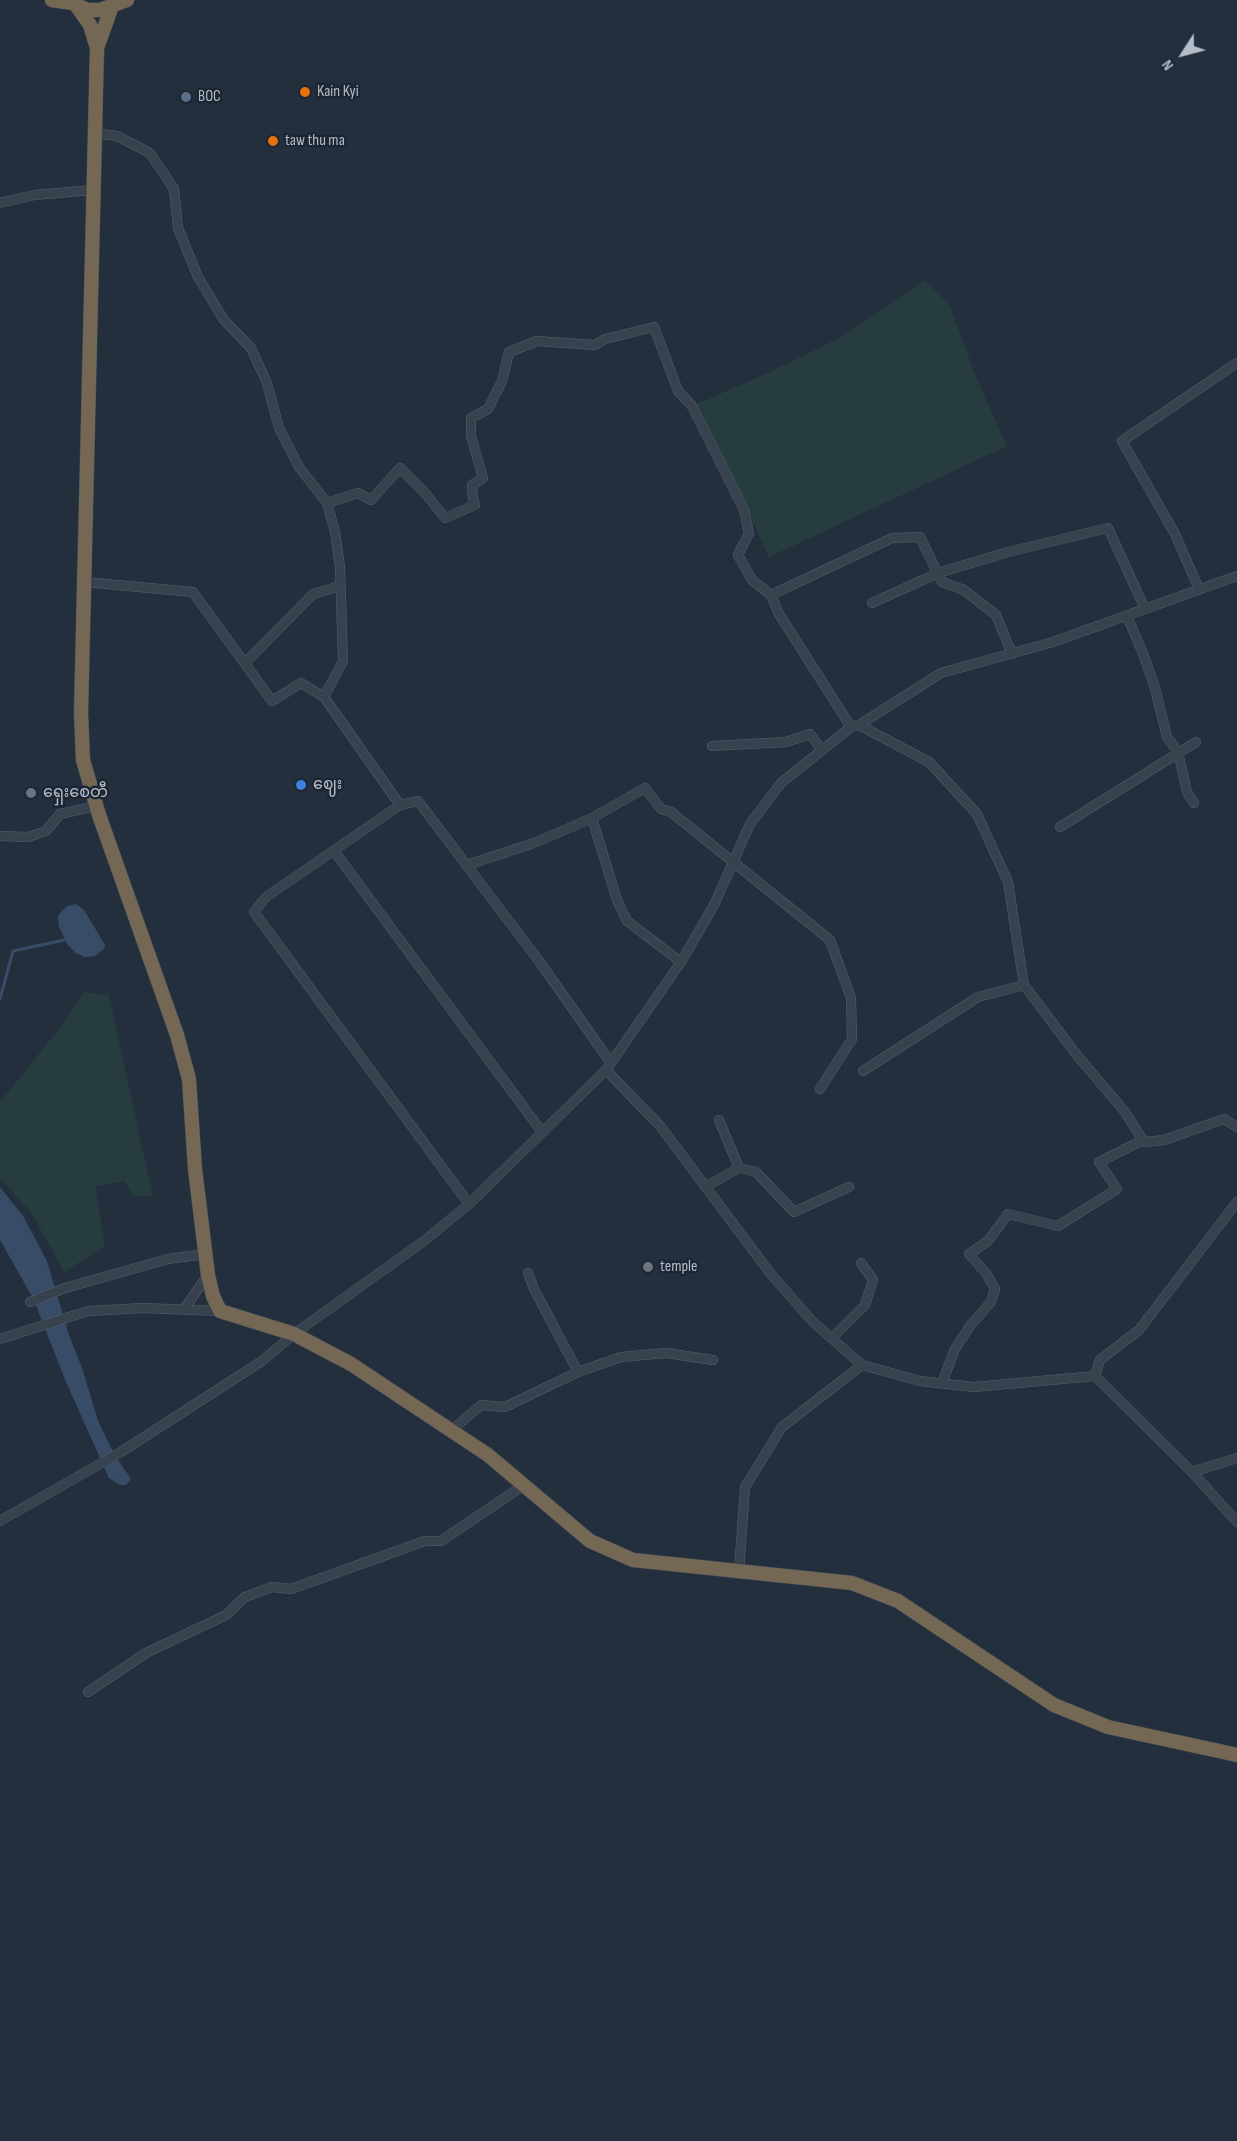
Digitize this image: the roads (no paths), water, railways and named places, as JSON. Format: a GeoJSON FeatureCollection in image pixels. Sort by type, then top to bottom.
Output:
{"type":"FeatureCollection","features":[{"type":"Feature","properties":{"kind":"highway"},"geometry":{"type":"LineString","coordinates":[[52,0],[94,10],[119,2]]}},
{"type":"Feature","properties":{"kind":"highway"},"geometry":{"type":"LineString","coordinates":[[97,48],[119,2]]}},
{"type":"Feature","properties":{"kind":"highway"},"geometry":{"type":"LineString","coordinates":[[72,3],[90,26],[97,48],[81,713],[83,760],[96,806],[177,1035],[189,1079],[195,1169],[208,1275],[213,1296],[220,1311],[294,1334],[351,1364],[488,1455],[590,1541],[633,1560],[852,1583],[898,1601],[1054,1705],[1108,1727],[1237,1755]]}},
{"type":"Feature","properties":{"kind":"street"},"geometry":{"type":"LineString","coordinates":[[94,133],[117,136],[150,153],[174,189],[178,228],[198,277],[224,320],[251,348],[267,383],[279,428],[299,467],[327,503],[334,532],[340,586],[343,661],[324,697]]}},
{"type":"Feature","properties":{"kind":"street"},"geometry":{"type":"LineString","coordinates":[[0,203],[35,195],[93,190]]}},
{"type":"Feature","properties":{"kind":"street"},"geometry":{"type":"LineString","coordinates":[[327,503],[358,493],[371,500],[400,468],[425,493],[445,518],[475,505],[472,499],[472,485],[483,478],[471,436],[471,418],[488,409],[502,381],[509,352],[537,341],[595,345],[605,339],[654,327],[678,391],[692,406],[744,510],[749,534],[738,555],[752,580],[771,595],[779,614],[855,726],[929,762],[977,814],[1008,882],[1024,985],[1076,1054],[1125,1112],[1144,1142],[1164,1140],[1224,1119],[1237,1127]]}},
{"type":"Feature","properties":{"kind":"street"},"geometry":{"type":"LineString","coordinates":[[1199,589],[1175,534],[1122,441],[1237,363]]}},
{"type":"Feature","properties":{"kind":"street"},"geometry":{"type":"LineString","coordinates":[[872,603],[938,573],[1008,552],[1108,528],[1145,609]]}},
{"type":"Feature","properties":{"kind":"street"},"geometry":{"type":"LineString","coordinates":[[771,595],[892,538],[920,537],[942,582],[964,590],[996,615],[1012,654]]}},
{"type":"Feature","properties":{"kind":"street"},"geometry":{"type":"LineString","coordinates":[[0,1521],[121,1452],[262,1360],[294,1334],[424,1241],[469,1204],[608,1066],[681,962],[714,905],[750,824],[781,783],[822,750],[855,726],[941,673],[1012,654],[1237,576]]}},
{"type":"Feature","properties":{"kind":"street"},"geometry":{"type":"LineString","coordinates":[[84,582],[194,592],[272,701],[302,683],[324,697],[400,805]]}},
{"type":"Feature","properties":{"kind":"street"},"geometry":{"type":"LineString","coordinates":[[245,663],[313,594],[340,586]]}},
{"type":"Feature","properties":{"kind":"street"},"geometry":{"type":"LineString","coordinates":[[1127,616],[1155,688],[1167,738],[1178,752],[1187,792],[1194,803]]}},
{"type":"Feature","properties":{"kind":"street"},"geometry":{"type":"LineString","coordinates":[[712,746],[786,742],[810,734],[822,750]]}},
{"type":"Feature","properties":{"kind":"street"},"geometry":{"type":"LineString","coordinates":[[1060,827],[1196,742]]}},
{"type":"Feature","properties":{"kind":"street"},"geometry":{"type":"LineString","coordinates":[[466,865],[534,843],[592,818],[645,788],[661,809],[671,812],[830,940],[851,998],[852,1039],[820,1089]]}},
{"type":"Feature","properties":{"kind":"street"},"geometry":{"type":"LineString","coordinates":[[469,1204],[254,912],[266,897],[400,805],[418,801],[539,961],[608,1066],[661,1127],[770,1273],[812,1321],[862,1365],[920,1381],[974,1387],[1095,1376],[1192,1472],[1237,1522]]}},
{"type":"Feature","properties":{"kind":"street"},"geometry":{"type":"LineString","coordinates":[[0,836],[28,837],[46,831],[60,814],[96,806]]}},
{"type":"Feature","properties":{"kind":"street"},"geometry":{"type":"LineString","coordinates":[[592,818],[617,900],[627,921],[681,962]]}},
{"type":"Feature","properties":{"kind":"street"},"geometry":{"type":"LineString","coordinates":[[334,851],[542,1132]]}},
{"type":"Feature","properties":{"kind":"street"},"geometry":{"type":"LineString","coordinates":[[863,1071],[978,997],[1024,985]]}},
{"type":"Feature","properties":{"kind":"street"},"geometry":{"type":"LineString","coordinates":[[719,1120],[739,1168]]}},
{"type":"Feature","properties":{"kind":"street"},"geometry":{"type":"LineString","coordinates":[[942,1383],[955,1349],[970,1326],[991,1302],[995,1289],[986,1273],[969,1254],[988,1241],[1008,1214],[1058,1226],[1117,1189],[1099,1162],[1143,1140]]}},
{"type":"Feature","properties":{"kind":"street"},"geometry":{"type":"LineString","coordinates":[[705,1187],[739,1168],[756,1172],[794,1212],[849,1187]]}},
{"type":"Feature","properties":{"kind":"street"},"geometry":{"type":"LineString","coordinates":[[1095,1376],[1100,1360],[1138,1330],[1237,1202]]}},
{"type":"Feature","properties":{"kind":"street"},"geometry":{"type":"LineString","coordinates":[[30,1302],[64,1288],[168,1259],[206,1254]]}},
{"type":"Feature","properties":{"kind":"street"},"geometry":{"type":"LineString","coordinates":[[832,1338],[865,1305],[873,1280],[861,1263]]}},
{"type":"Feature","properties":{"kind":"street"},"geometry":{"type":"LineString","coordinates":[[528,1273],[534,1289],[578,1372]]}},
{"type":"Feature","properties":{"kind":"street"},"geometry":{"type":"LineString","coordinates":[[184,1309],[208,1275]]}},
{"type":"Feature","properties":{"kind":"street"},"geometry":{"type":"LineString","coordinates":[[0,1339],[88,1311],[144,1308],[220,1311]]}},
{"type":"Feature","properties":{"kind":"street"},"geometry":{"type":"LineString","coordinates":[[451,1431],[481,1405],[505,1407],[578,1372],[621,1357],[666,1353],[713,1360]]}},
{"type":"Feature","properties":{"kind":"street"},"geometry":{"type":"LineString","coordinates":[[739,1571],[745,1487],[782,1427],[862,1365]]}},
{"type":"Feature","properties":{"kind":"street"},"geometry":{"type":"LineString","coordinates":[[1192,1472],[1237,1458]]}},
{"type":"Feature","properties":{"kind":"street"},"geometry":{"type":"LineString","coordinates":[[88,1692],[146,1653],[226,1615],[245,1597],[272,1587],[291,1589],[425,1541],[441,1541],[524,1485]]}},
{"type":"Feature","properties":{"kind":"water"},"geometry":{"type":"Polygon","coordinates":[[[76,904],[84,910],[105,945],[104,949],[95,956],[85,957],[76,953],[68,945],[59,927],[60,913],[67,906],[76,904]]]}},
{"type":"Feature","properties":{"kind":"water"},"geometry":{"type":"Polygon","coordinates":[[[0,1187],[23,1216],[47,1261],[98,1421],[114,1454],[131,1479],[126,1485],[120,1485],[109,1478],[66,1382],[33,1298],[0,1240],[0,1187]]]}},
{"type":"Feature","properties":{"kind":"waterway"},"geometry":{"type":"LineString","coordinates":[[0,999],[13,951],[64,940]]}},
{"type":"Feature","properties":{"kind":"place","name":"Kain Kyi"},"geometry":{"type":"Point","coordinates":[305,92]}},
{"type":"Feature","properties":{"kind":"place","name":"BOC"},"geometry":{"type":"Point","coordinates":[186,97]}},
{"type":"Feature","properties":{"kind":"place","name":"taw thu ma"},"geometry":{"type":"Point","coordinates":[273,141]}},
{"type":"Feature","properties":{"kind":"place","name":"ဈေး"},"geometry":{"type":"Point","coordinates":[301,785]}},
{"type":"Feature","properties":{"kind":"place","name":"ရှေးစေတီ"},"geometry":{"type":"Point","coordinates":[31,793]}},
{"type":"Feature","properties":{"kind":"place","name":"temple"},"geometry":{"type":"Point","coordinates":[648,1267]}}]}
